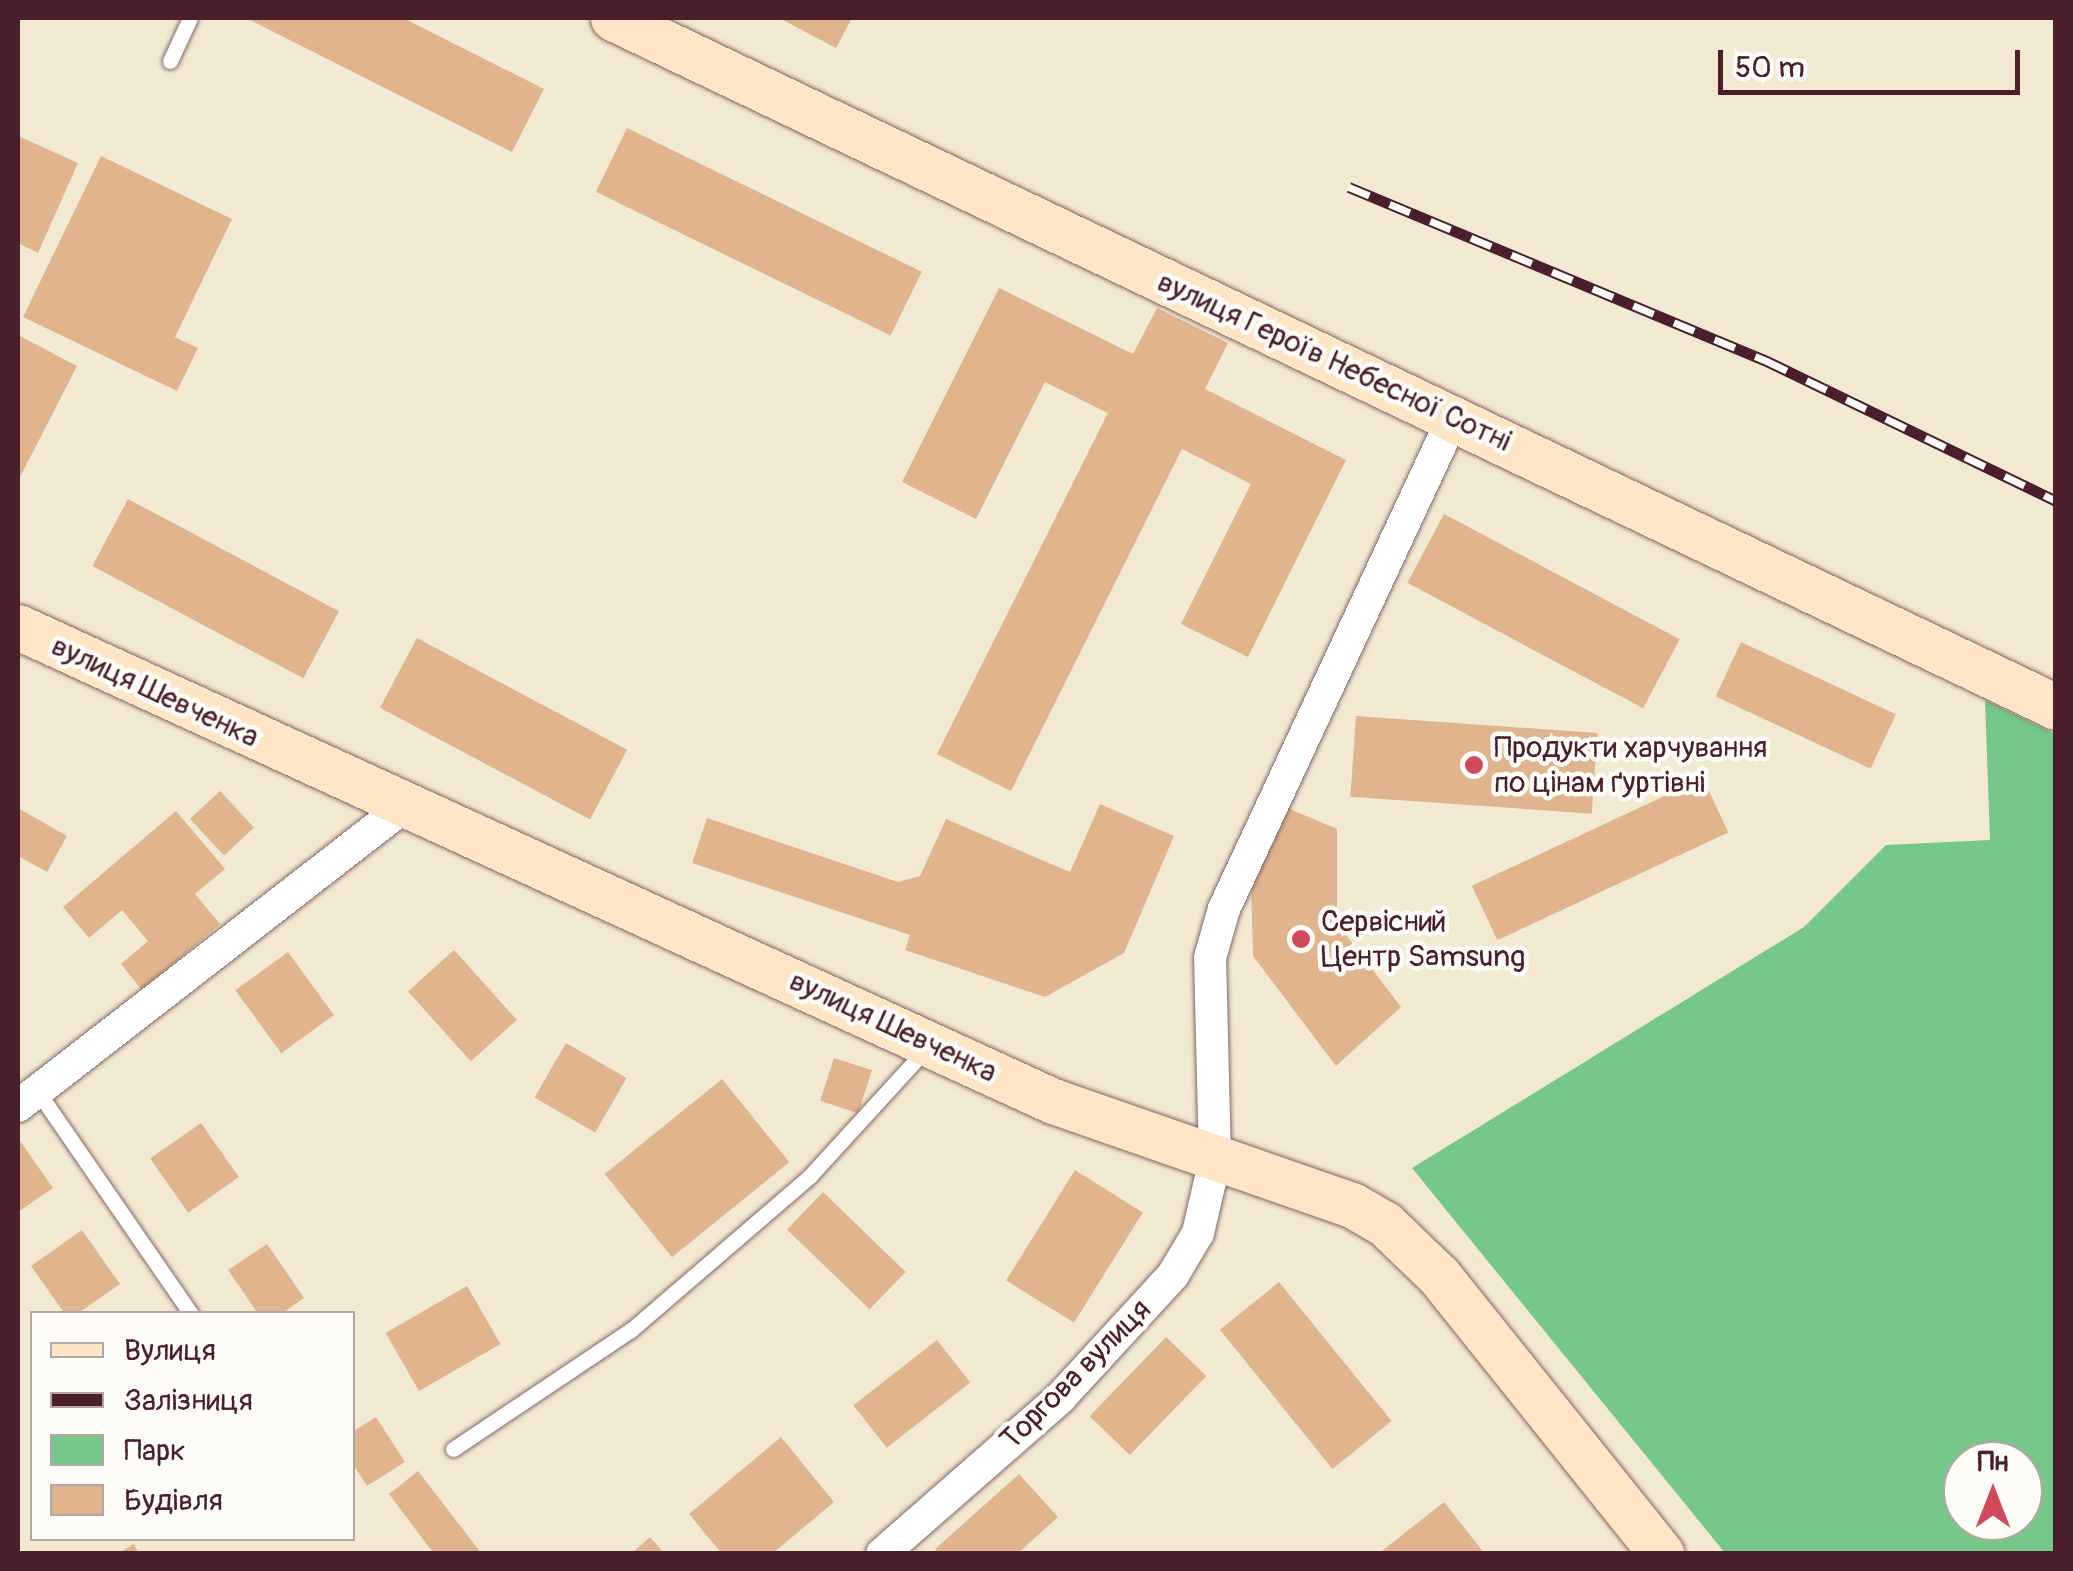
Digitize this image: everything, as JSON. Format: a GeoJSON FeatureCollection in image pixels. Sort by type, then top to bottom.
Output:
{"type":"FeatureCollection","features":[{"type":"Feature","properties":{"kind":"street","name":"вулиця Героїв Небесної Сотні"},"geometry":{"type":"LineString","coordinates":[[613,18],[2056,706]]}},
{"type":"Feature","properties":{"kind":"street","name":"Торгова вулиця"},"geometry":{"type":"LineString","coordinates":[[882,1554],[1060,1398],[1162,1289],[1198,1233],[1215,1160],[1210,958],[1224,909],[1453,418]]}},
{"type":"Feature","properties":{"kind":"street","name":"вулиця Шевченка"},"geometry":{"type":"LineString","coordinates":[[18,626],[404,807],[1053,1100],[1215,1160],[1352,1204],[1385,1224],[1439,1276],[1662,1554]]}},
{"type":"Feature","properties":{"kind":"street"},"geometry":{"type":"LineString","coordinates":[[28,1099],[404,807]]}},
{"type":"Feature","properties":{"kind":"lane"},"geometry":{"type":"LineString","coordinates":[[170,61],[190,18]]}},
{"type":"Feature","properties":{"kind":"lane"},"geometry":{"type":"LineString","coordinates":[[454,1449],[632,1330],[810,1177],[932,1043]]}},
{"type":"Feature","properties":{"kind":"lane"},"geometry":{"type":"LineString","coordinates":[[28,1099],[189,1311]]}},
{"type":"Feature","properties":{"kind":"green space"},"geometry":{"type":"Polygon","coordinates":[[[1985,700],[2055,734],[2055,1553],[1725,1553],[1412,1168],[1804,927],[1886,845],[1990,840],[1985,700]]]}},
{"type":"Feature","properties":{"kind":"building"},"geometry":{"type":"Polygon","coordinates":[[[246,18],[403,18],[544,89],[512,152],[246,18]]]}},
{"type":"Feature","properties":{"kind":"building"},"geometry":{"type":"Polygon","coordinates":[[[779,18],[852,18],[836,48],[779,18]]]}},
{"type":"Feature","properties":{"kind":"building"},"geometry":{"type":"Polygon","coordinates":[[[627,128],[922,272],[891,336],[596,192],[627,128]]]}},
{"type":"Feature","properties":{"kind":"building"},"geometry":{"type":"Polygon","coordinates":[[[18,136],[78,163],[38,253],[18,243],[18,136]]]}},
{"type":"Feature","properties":{"kind":"building"},"geometry":{"type":"Polygon","coordinates":[[[101,156],[232,219],[175,337],[198,348],[177,391],[23,317],[101,156]]]}},
{"type":"Feature","properties":{"kind":"building"},"geometry":{"type":"Polygon","coordinates":[[[999,288],[1133,354],[1157,308],[1228,343],[1205,389],[1346,460],[1248,657],[1181,624],[1251,484],[1182,449],[1011,791],[937,754],[1108,413],[1045,382],[976,519],[902,482],[999,288]]]}},
{"type":"Feature","properties":{"kind":"building"},"geometry":{"type":"Polygon","coordinates":[[[18,335],[77,366],[18,481],[18,335]]]}},
{"type":"Feature","properties":{"kind":"building"},"geometry":{"type":"Polygon","coordinates":[[[128,499],[339,611],[303,678],[92,566],[128,499]]]}},
{"type":"Feature","properties":{"kind":"building"},"geometry":{"type":"Polygon","coordinates":[[[1444,514],[1680,639],[1643,708],[1407,583],[1444,514]]]}},
{"type":"Feature","properties":{"kind":"building"},"geometry":{"type":"Polygon","coordinates":[[[417,638],[627,750],[590,819],[380,708],[417,638]]]}},
{"type":"Feature","properties":{"kind":"building"},"geometry":{"type":"Polygon","coordinates":[[[1741,642],[1896,714],[1871,769],[1716,696],[1741,642]]]}},
{"type":"Feature","properties":{"kind":"building","name":"Продукти харчування по цінам ґуртівні"},"geometry":{"type":"Polygon","coordinates":[[[1356,716],[1597,733],[1592,814],[1350,797],[1356,716]]]}},
{"type":"Feature","properties":{"kind":"building"},"geometry":{"type":"Polygon","coordinates":[[[1703,778],[1728,832],[1497,940],[1472,886],[1703,778]]]}},
{"type":"Feature","properties":{"kind":"building"},"geometry":{"type":"Polygon","coordinates":[[[220,791],[254,828],[224,856],[190,819],[220,791]]]}},
{"type":"Feature","properties":{"kind":"building"},"geometry":{"type":"Polygon","coordinates":[[[1100,804],[1174,836],[1124,953],[1045,997],[905,950],[910,935],[692,863],[707,818],[898,882],[920,876],[946,819],[1070,872],[1100,804]]]}},
{"type":"Feature","properties":{"kind":"building","name":"Сервісний Центр Samsung"},"geometry":{"type":"Polygon","coordinates":[[[1285,807],[1337,829],[1337,923],[1401,1007],[1336,1066],[1253,956],[1250,852],[1285,807]]]}},
{"type":"Feature","properties":{"kind":"building"},"geometry":{"type":"Polygon","coordinates":[[[18,808],[67,836],[47,872],[18,856],[18,808]]]}},
{"type":"Feature","properties":{"kind":"building"},"geometry":{"type":"Polygon","coordinates":[[[176,811],[225,869],[195,894],[220,924],[142,990],[121,964],[148,941],[122,910],[89,938],[63,907],[176,811]]]}},
{"type":"Feature","properties":{"kind":"building"},"geometry":{"type":"Polygon","coordinates":[[[454,950],[517,1020],[471,1061],[408,991],[454,950]]]}},
{"type":"Feature","properties":{"kind":"building"},"geometry":{"type":"Polygon","coordinates":[[[288,952],[334,1015],[281,1053],[235,990],[288,952]]]}},
{"type":"Feature","properties":{"kind":"building"},"geometry":{"type":"Polygon","coordinates":[[[566,1043],[627,1078],[595,1133],[534,1098],[566,1043]]]}},
{"type":"Feature","properties":{"kind":"building"},"geometry":{"type":"Polygon","coordinates":[[[834,1058],[872,1070],[858,1113],[820,1101],[834,1058]]]}},
{"type":"Feature","properties":{"kind":"building"},"geometry":{"type":"Polygon","coordinates":[[[722,1079],[789,1162],[672,1257],[605,1174],[722,1079]]]}},
{"type":"Feature","properties":{"kind":"building"},"geometry":{"type":"Polygon","coordinates":[[[201,1123],[239,1177],[188,1213],[150,1159],[201,1123]]]}},
{"type":"Feature","properties":{"kind":"building"},"geometry":{"type":"Polygon","coordinates":[[[18,1138],[53,1188],[18,1212],[18,1138]]]}},
{"type":"Feature","properties":{"kind":"building"},"geometry":{"type":"Polygon","coordinates":[[[1075,1170],[1143,1212],[1074,1323],[1006,1280],[1075,1170]]]}},
{"type":"Feature","properties":{"kind":"building"},"geometry":{"type":"Polygon","coordinates":[[[823,1192],[906,1272],[870,1309],[787,1229],[823,1192]]]}},
{"type":"Feature","properties":{"kind":"building"},"geometry":{"type":"Polygon","coordinates":[[[82,1230],[120,1284],[81,1311],[63,1311],[31,1266],[82,1230]]]}},
{"type":"Feature","properties":{"kind":"building"},"geometry":{"type":"Polygon","coordinates":[[[267,1244],[304,1298],[285,1311],[256,1311],[228,1270],[267,1244]]]}},
{"type":"Feature","properties":{"kind":"building"},"geometry":{"type":"Polygon","coordinates":[[[1279,1282],[1392,1421],[1333,1469],[1220,1330],[1279,1282]]]}},
{"type":"Feature","properties":{"kind":"building"},"geometry":{"type":"Polygon","coordinates":[[[467,1286],[500,1344],[419,1391],[386,1333],[467,1286]]]}},
{"type":"Feature","properties":{"kind":"building"},"geometry":{"type":"Polygon","coordinates":[[[1166,1337],[1206,1376],[1130,1455],[1090,1416],[1166,1337]]]}},
{"type":"Feature","properties":{"kind":"building"},"geometry":{"type":"Polygon","coordinates":[[[937,1340],[970,1383],[887,1448],[853,1405],[937,1340]]]}},
{"type":"Feature","properties":{"kind":"building"},"geometry":{"type":"Polygon","coordinates":[[[376,1417],[405,1462],[367,1486],[355,1468],[355,1430],[376,1417]]]}},
{"type":"Feature","properties":{"kind":"building"},"geometry":{"type":"Polygon","coordinates":[[[781,1437],[834,1502],[772,1554],[722,1554],[689,1514],[781,1437]]]}},
{"type":"Feature","properties":{"kind":"building"},"geometry":{"type":"Polygon","coordinates":[[[418,1471],[482,1554],[434,1554],[389,1494],[418,1471]]]}},
{"type":"Feature","properties":{"kind":"building"},"geometry":{"type":"Polygon","coordinates":[[[1019,1474],[1058,1517],[1017,1554],[939,1554],[935,1549],[1019,1474]]]}},
{"type":"Feature","properties":{"kind":"building"},"geometry":{"type":"Polygon","coordinates":[[[1444,1502],[1485,1554],[1378,1554],[1444,1502]]]}},
{"type":"Feature","properties":{"kind":"building"},"geometry":{"type":"Polygon","coordinates":[[[650,1537],[665,1554],[631,1554],[650,1537]]]}},
{"type":"Feature","properties":{"kind":"building"},"geometry":{"type":"Polygon","coordinates":[[[134,1544],[139,1554],[117,1554],[134,1544]]]}},
{"type":"Feature","properties":{"kind":"railway"},"geometry":{"type":"LineString","coordinates":[[1349,187],[1767,361],[2056,501]]}},
{"type":"Feature","properties":{"kind":"place","name":"Продукти харчування по цінам ґуртівні"},"geometry":{"type":"Point","coordinates":[1474,765]}},
{"type":"Feature","properties":{"kind":"place","name":"Сервісний Центр Samsung"},"geometry":{"type":"Point","coordinates":[1301,939]}}]}
